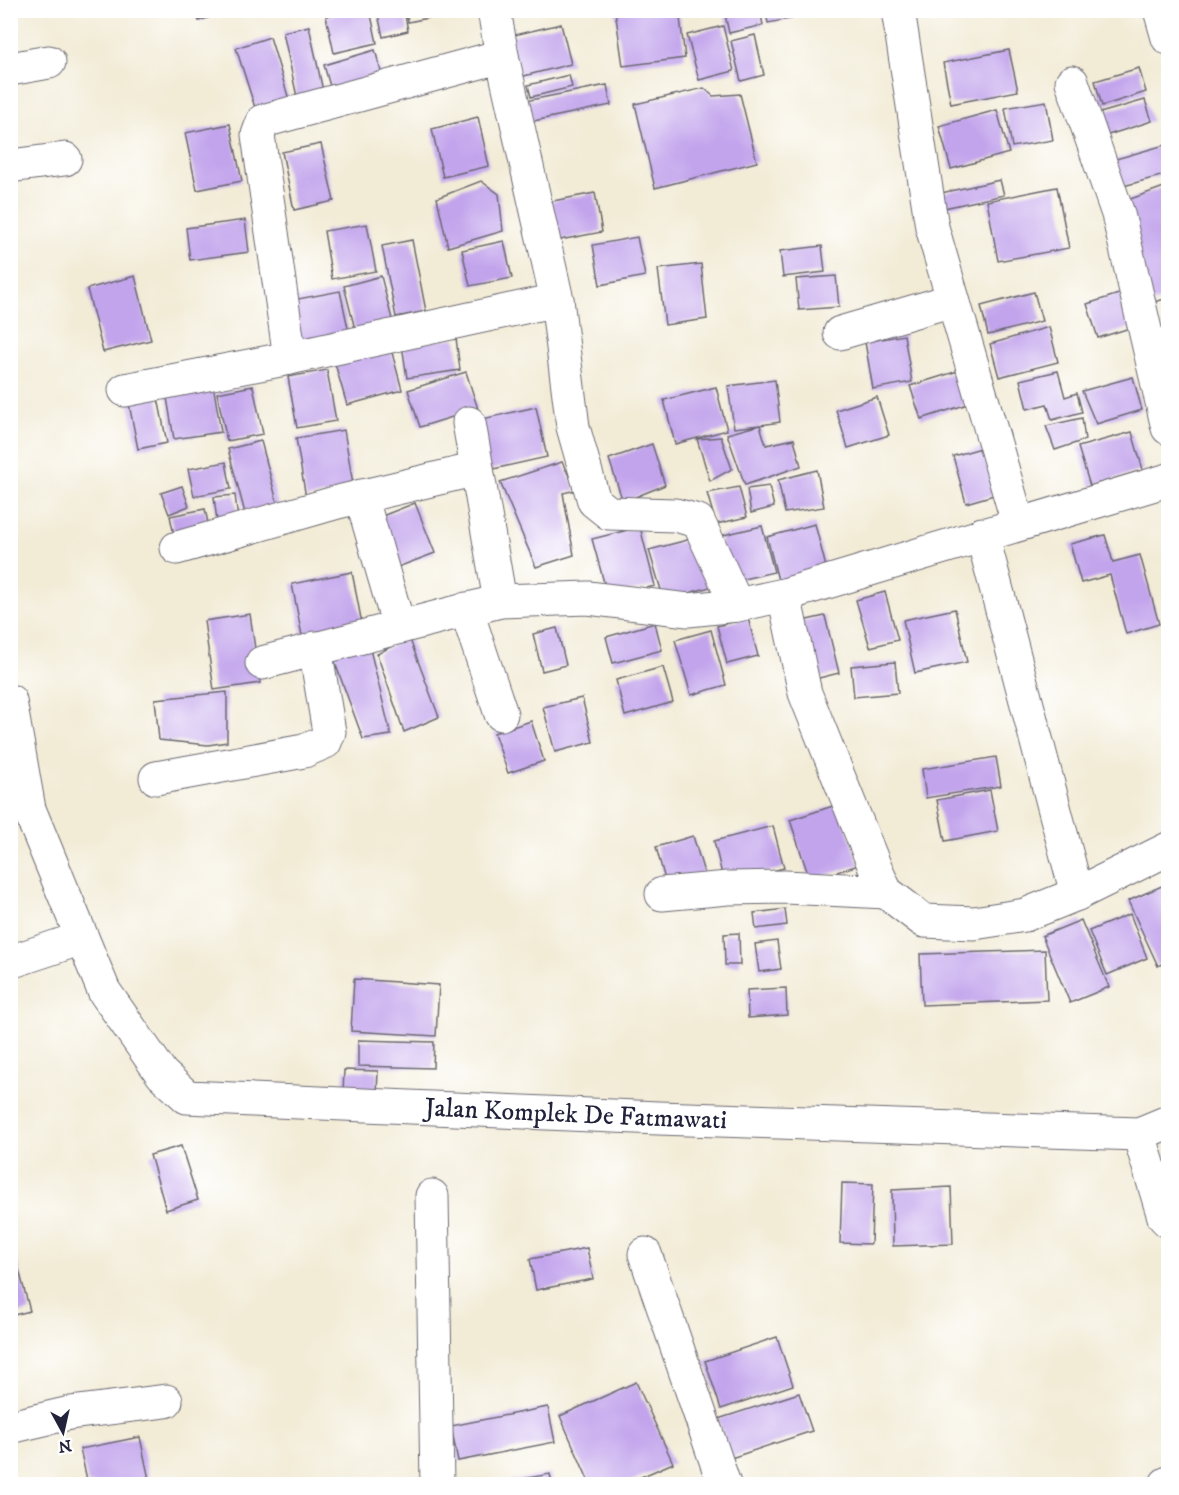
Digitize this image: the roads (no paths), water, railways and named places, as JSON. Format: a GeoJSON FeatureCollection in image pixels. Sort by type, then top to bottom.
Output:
{"type":"FeatureCollection","features":[{"type":"Feature","properties":{"kind":"street"},"geometry":{"type":"LineString","coordinates":[[494,10],[556,300],[573,427],[594,501],[609,513],[675,515],[698,521],[737,605]]}},
{"type":"Feature","properties":{"kind":"street"},"geometry":{"type":"LineString","coordinates":[[898,10],[932,227],[1017,523]]}},
{"type":"Feature","properties":{"kind":"street"},"geometry":{"type":"LineString","coordinates":[[1160,10],[1168,38]]}},
{"type":"Feature","properties":{"kind":"street"},"geometry":{"type":"LineString","coordinates":[[290,358],[258,135],[263,122],[502,56]]}},
{"type":"Feature","properties":{"kind":"street"},"geometry":{"type":"LineString","coordinates":[[10,69],[49,62]]}},
{"type":"Feature","properties":{"kind":"street"},"geometry":{"type":"LineString","coordinates":[[1072,82],[1118,214],[1168,428]]}},
{"type":"Feature","properties":{"kind":"street"},"geometry":{"type":"LineString","coordinates":[[10,166],[65,159]]}},
{"type":"Feature","properties":{"kind":"street"},"geometry":{"type":"LineString","coordinates":[[125,390],[290,358],[556,300]]}},
{"type":"Feature","properties":{"kind":"street"},"geometry":{"type":"LineString","coordinates":[[840,333],[953,300]]}},
{"type":"Feature","properties":{"kind":"street"},"geometry":{"type":"LineString","coordinates":[[468,423],[500,601]]}},
{"type":"Feature","properties":{"kind":"street"},"geometry":{"type":"LineString","coordinates":[[177,548],[361,496],[477,469]]}},
{"type":"Feature","properties":{"kind":"street"},"geometry":{"type":"LineString","coordinates":[[262,663],[500,601],[588,598],[688,610],[737,605],[784,595],[1017,523],[1168,480]]}},
{"type":"Feature","properties":{"kind":"street"},"geometry":{"type":"LineString","coordinates":[[361,496],[399,627]]}},
{"type":"Feature","properties":{"kind":"street"},"geometry":{"type":"LineString","coordinates":[[982,534],[1077,894]]}},
{"type":"Feature","properties":{"kind":"street"},"geometry":{"type":"LineString","coordinates":[[784,595],[805,693],[886,892],[924,921],[974,922],[1025,915],[1077,894],[1168,849]]}},
{"type":"Feature","properties":{"kind":"street"},"geometry":{"type":"LineString","coordinates":[[466,609],[501,714]]}},
{"type":"Feature","properties":{"kind":"street"},"geometry":{"type":"LineString","coordinates":[[156,778],[304,751],[325,742],[329,732],[315,648]]}},
{"type":"Feature","properties":{"kind":"street","name":"Jalan Komplek De Fatmawati"},"geometry":{"type":"LineString","coordinates":[[10,701],[29,809],[104,991],[162,1074],[187,1097],[658,1118],[1154,1128],[1164,1217],[1168,1221]]}},
{"type":"Feature","properties":{"kind":"street"},"geometry":{"type":"LineString","coordinates":[[662,894],[785,886],[886,892]]}},
{"type":"Feature","properties":{"kind":"street"},"geometry":{"type":"LineString","coordinates":[[10,962],[82,938]]}},
{"type":"Feature","properties":{"kind":"street"},"geometry":{"type":"LineString","coordinates":[[432,1196],[437,1485]]}},
{"type":"Feature","properties":{"kind":"street"},"geometry":{"type":"LineString","coordinates":[[645,1254],[724,1485]]}},
{"type":"Feature","properties":{"kind":"street"},"geometry":{"type":"LineString","coordinates":[[10,1426],[70,1413],[166,1401]]}}]}
